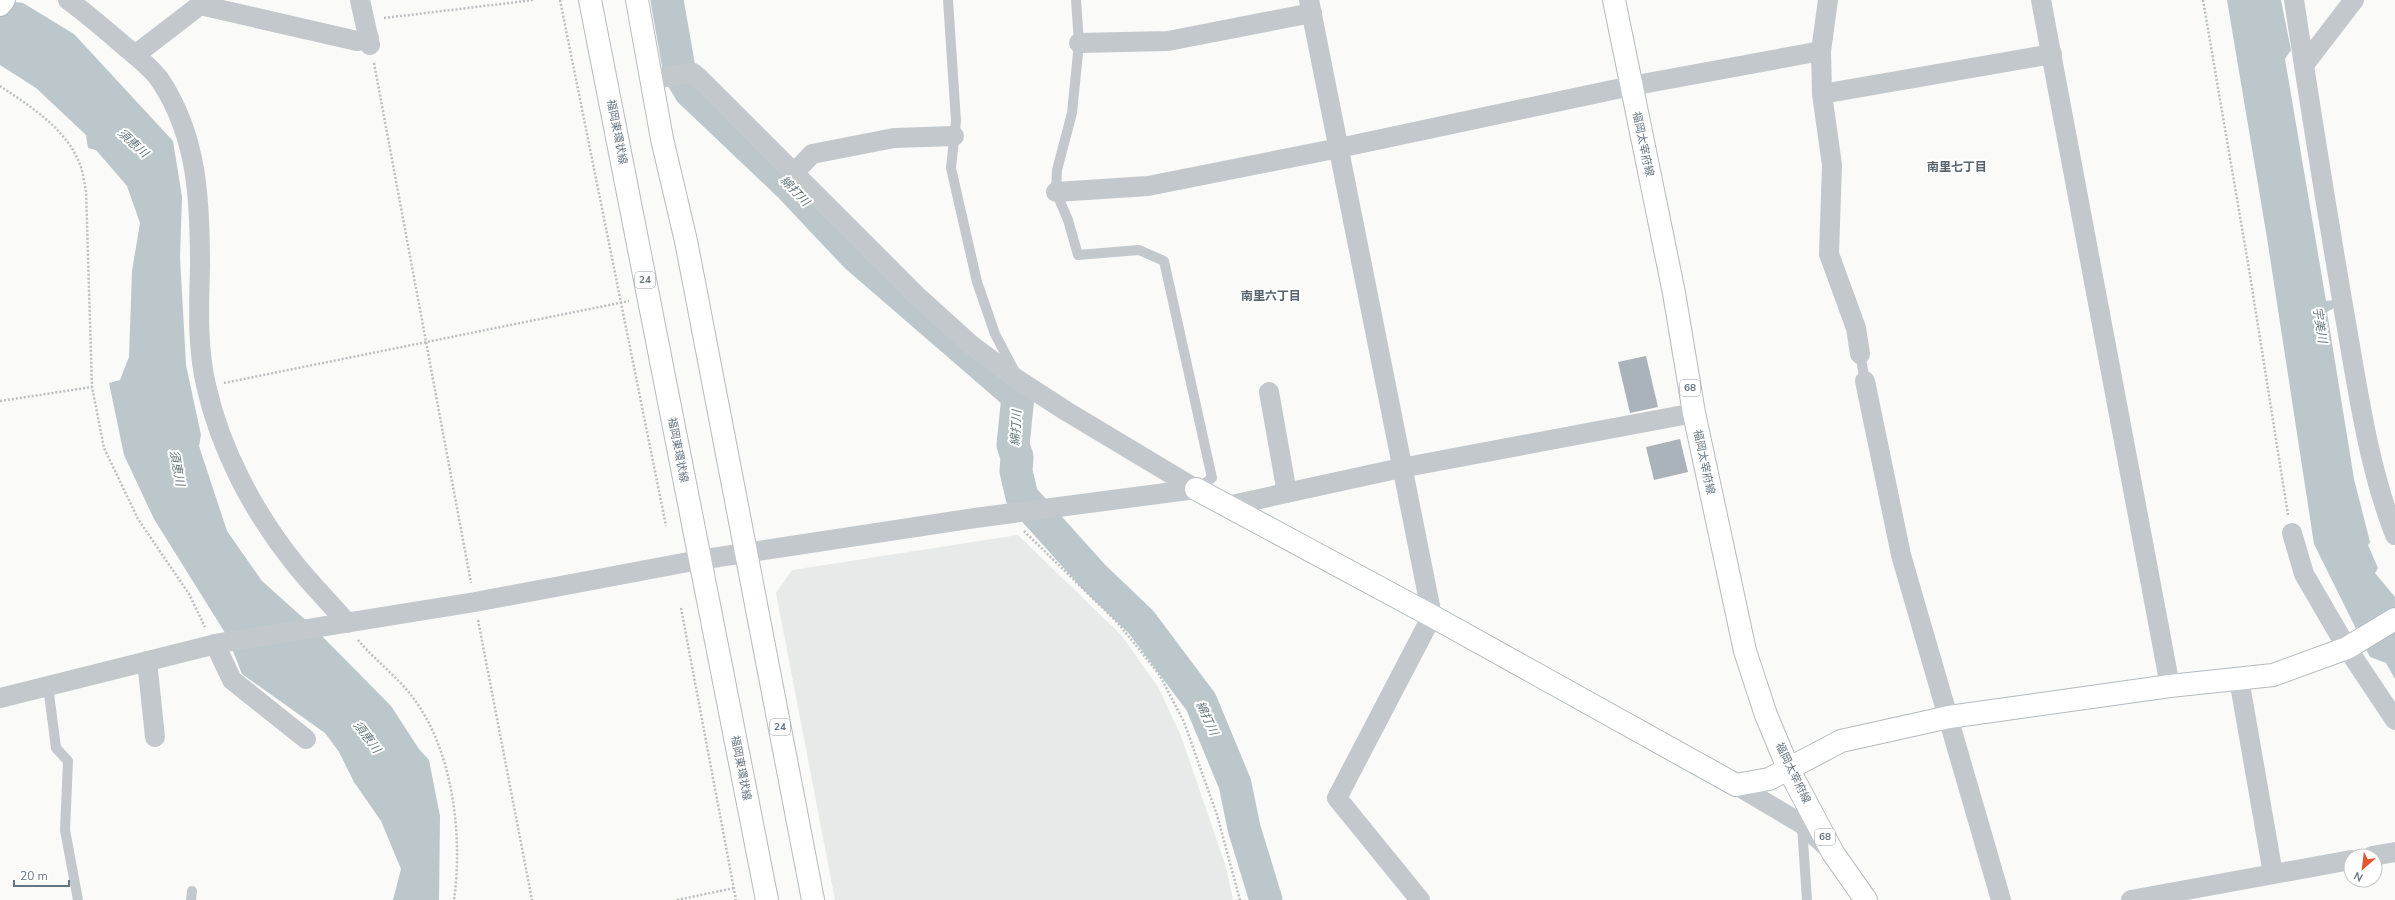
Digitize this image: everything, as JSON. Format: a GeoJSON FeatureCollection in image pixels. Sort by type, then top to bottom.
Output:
{"type":"FeatureCollection","features":[{"type":"Feature","properties":{"kind":"main road"},"geometry":{"type":"LineString","coordinates":[[0,5],[4,0]]}},
{"type":"Feature","properties":{"kind":"main road","name":"福岡東環状線"},"geometry":{"type":"LineString","coordinates":[[590,0],[699,560],[768,900]]}},
{"type":"Feature","properties":{"kind":"main road","name":"24"},"geometry":{"type":"LineString","coordinates":[[637,0],[662,77],[662,139],[686,241],[813,900]]}},
{"type":"Feature","properties":{"kind":"main road","name":"福岡太宰府線"},"geometry":{"type":"LineString","coordinates":[[1614,0],[1674,293],[1694,413],[1745,651],[1766,715],[1789,770],[1833,853],[1866,900]]}},
{"type":"Feature","properties":{"kind":"main road"},"geometry":{"type":"LineString","coordinates":[[1196,489],[1432,616],[1736,785],[1769,779],[1789,770],[1818,752],[1841,741],[1949,717],[2170,686],[2274,675],[2347,648],[2395,619]]}},
{"type":"Feature","properties":{"kind":"street"},"geometry":{"type":"LineString","coordinates":[[68,0],[94,19],[135,55],[160,80],[180,117],[193,155],[200,218],[199,336],[206,386],[214,418],[260,514],[295,564],[343,624]]}},
{"type":"Feature","properties":{"kind":"street"},"geometry":{"type":"LineString","coordinates":[[135,55],[200,5],[357,41],[368,34],[360,0]]}},
{"type":"Feature","properties":{"kind":"street"},"geometry":{"type":"LineString","coordinates":[[1828,0],[1821,50],[1822,94],[1832,165],[1829,254],[1856,328],[1860,354]]}},
{"type":"Feature","properties":{"kind":"street"},"geometry":{"type":"LineString","coordinates":[[2041,0],[2170,686]]}},
{"type":"Feature","properties":{"kind":"street"},"geometry":{"type":"LineString","coordinates":[[2294,0],[2354,369],[2383,504],[2395,535]]}},
{"type":"Feature","properties":{"kind":"street"},"geometry":{"type":"LineString","coordinates":[[2304,65],[2354,0]]}},
{"type":"Feature","properties":{"kind":"street"},"geometry":{"type":"LineString","coordinates":[[1079,43],[1168,41],[1311,7],[1401,468],[1432,616],[1337,798],[1420,900]]}},
{"type":"Feature","properties":{"kind":"street"},"geometry":{"type":"LineString","coordinates":[[1056,192],[1148,186],[1339,148],[1632,86],[1821,50]]}},
{"type":"Feature","properties":{"kind":"street"},"geometry":{"type":"LineString","coordinates":[[1822,94],[2052,54]]}},
{"type":"Feature","properties":{"kind":"street"},"geometry":{"type":"LineString","coordinates":[[662,77],[693,74],[795,172],[918,297],[970,344],[1018,380],[1196,489]]}},
{"type":"Feature","properties":{"kind":"street"},"geometry":{"type":"LineString","coordinates":[[795,172],[812,154],[894,138],[954,136]]}},
{"type":"Feature","properties":{"kind":"street"},"geometry":{"type":"LineString","coordinates":[[1865,381],[1901,555],[2001,900]]}},
{"type":"Feature","properties":{"kind":"street"},"geometry":{"type":"LineString","coordinates":[[1269,392],[1287,493]]}},
{"type":"Feature","properties":{"kind":"street"},"geometry":{"type":"LineString","coordinates":[[1227,506],[1401,468],[1694,413]]}},
{"type":"Feature","properties":{"kind":"street"},"geometry":{"type":"LineString","coordinates":[[0,698],[217,643],[475,602],[699,560],[1018,512],[1196,489]]}},
{"type":"Feature","properties":{"kind":"street"},"geometry":{"type":"LineString","coordinates":[[2292,533],[2304,574],[2347,648],[2395,720]]}},
{"type":"Feature","properties":{"kind":"street"},"geometry":{"type":"LineString","coordinates":[[217,643],[232,680],[306,739]]}},
{"type":"Feature","properties":{"kind":"street"},"geometry":{"type":"LineString","coordinates":[[147,661],[155,736]]}},
{"type":"Feature","properties":{"kind":"street"},"geometry":{"type":"LineString","coordinates":[[2239,679],[2273,874]]}},
{"type":"Feature","properties":{"kind":"street"},"geometry":{"type":"LineString","coordinates":[[1736,785],[1802,824],[1833,853]]}},
{"type":"Feature","properties":{"kind":"street"},"geometry":{"type":"LineString","coordinates":[[2383,854],[2395,852]]}},
{"type":"Feature","properties":{"kind":"street"},"geometry":{"type":"LineString","coordinates":[[2130,900],[2343,861]]}},
{"type":"Feature","properties":{"kind":"lane"},"geometry":{"type":"LineString","coordinates":[[948,0],[956,121],[951,168],[977,282],[995,334],[1018,380]]}},
{"type":"Feature","properties":{"kind":"lane"},"geometry":{"type":"LineString","coordinates":[[1076,0],[1079,43],[1072,113],[1057,170],[1056,192],[1068,220],[1078,255],[1139,250],[1164,261],[1212,478],[1196,489]]}},
{"type":"Feature","properties":{"kind":"lane"},"geometry":{"type":"LineString","coordinates":[[1860,354],[1865,381]]}},
{"type":"Feature","properties":{"kind":"lane"},"geometry":{"type":"LineString","coordinates":[[48,686],[56,748],[68,761],[65,830],[78,900]]}},
{"type":"Feature","properties":{"kind":"lane"},"geometry":{"type":"LineString","coordinates":[[1802,824],[1807,900]]}},
{"type":"Feature","properties":{"kind":"path"},"geometry":{"type":"LineString","coordinates":[[532,900],[368,34],[534,0]]}},
{"type":"Feature","properties":{"kind":"path"},"geometry":{"type":"LineString","coordinates":[[560,0],[666,526]]}},
{"type":"Feature","properties":{"kind":"path"},"geometry":{"type":"LineString","coordinates":[[2203,0],[2292,533]]}},
{"type":"Feature","properties":{"kind":"path"},"geometry":{"type":"LineString","coordinates":[[0,86],[24,102],[53,126],[70,145],[79,163],[86,192],[92,387],[104,448],[138,519],[189,594],[217,643]]}},
{"type":"Feature","properties":{"kind":"path"},"geometry":{"type":"LineString","coordinates":[[206,386],[621,302]]}},
{"type":"Feature","properties":{"kind":"path"},"geometry":{"type":"LineString","coordinates":[[0,401],[92,387]]}},
{"type":"Feature","properties":{"kind":"path"},"geometry":{"type":"LineString","coordinates":[[1018,512],[1019,525],[1116,622],[1158,674],[1187,729],[1217,815],[1240,900]]}},
{"type":"Feature","properties":{"kind":"path"},"geometry":{"type":"LineString","coordinates":[[681,608],[736,900]]}},
{"type":"Feature","properties":{"kind":"path"},"geometry":{"type":"LineString","coordinates":[[343,624],[376,662],[411,695],[430,725],[450,788],[456,822],[454,900]]}},
{"type":"Feature","properties":{"kind":"path"},"geometry":{"type":"LineString","coordinates":[[677,900],[734,888]]}},
{"type":"Feature","properties":{"kind":"shaded area"},"geometry":{"type":"Polygon","coordinates":[[[1018,535],[1122,636],[1158,687],[1181,736],[1226,867],[1233,900],[835,900],[776,593],[792,570],[1018,535]]]}},
{"type":"Feature","properties":{"kind":"water","name":"須恵川"},"geometry":{"type":"Polygon","coordinates":[[[0,0],[23,3],[74,34],[173,141],[182,197],[180,257],[186,365],[201,435],[199,446],[227,531],[262,581],[310,624],[391,706],[419,749],[429,760],[440,816],[439,900],[393,900],[401,869],[381,821],[354,782],[339,752],[325,733],[242,674],[227,636],[154,519],[124,455],[109,383],[120,380],[129,357],[132,271],[140,223],[127,186],[96,150],[88,148],[86,135],[36,88],[0,65],[0,0]]]}},
{"type":"Feature","properties":{"kind":"water","name":"宇美川"},"geometry":{"type":"Polygon","coordinates":[[[2227,0],[2281,0],[2291,50],[2285,59],[2326,301],[2334,300],[2336,307],[2327,312],[2354,479],[2370,542],[2368,545],[2378,568],[2375,573],[2395,597],[2395,679],[2386,663],[2370,657],[2314,544],[2267,238],[2227,0]]]}},
{"type":"Feature","properties":{"kind":"building"},"geometry":{"type":"Polygon","coordinates":[[[1646,356],[1658,407],[1630,413],[1618,362],[1646,356]]]}},
{"type":"Feature","properties":{"kind":"building"},"geometry":{"type":"Polygon","coordinates":[[[1680,439],[1688,472],[1654,480],[1646,447],[1680,439]]]}},
{"type":"Feature","properties":{"kind":"waterway","name":"綿打川"},"geometry":{"type":"LineString","coordinates":[[667,0],[680,74],[690,91],[789,185],[856,256],[1018,396],[1013,445],[1017,457],[1016,471],[1022,497],[1094,577],[1141,622],[1201,702],[1235,784],[1244,828],[1266,900]]}},
{"type":"Feature","properties":{"kind":"district","name":"南里七丁目"},"geometry":{"type":"Point","coordinates":[1957,167]}},
{"type":"Feature","properties":{"kind":"district","name":"南里六丁目"},"geometry":{"type":"Point","coordinates":[1271,296]}}]}
